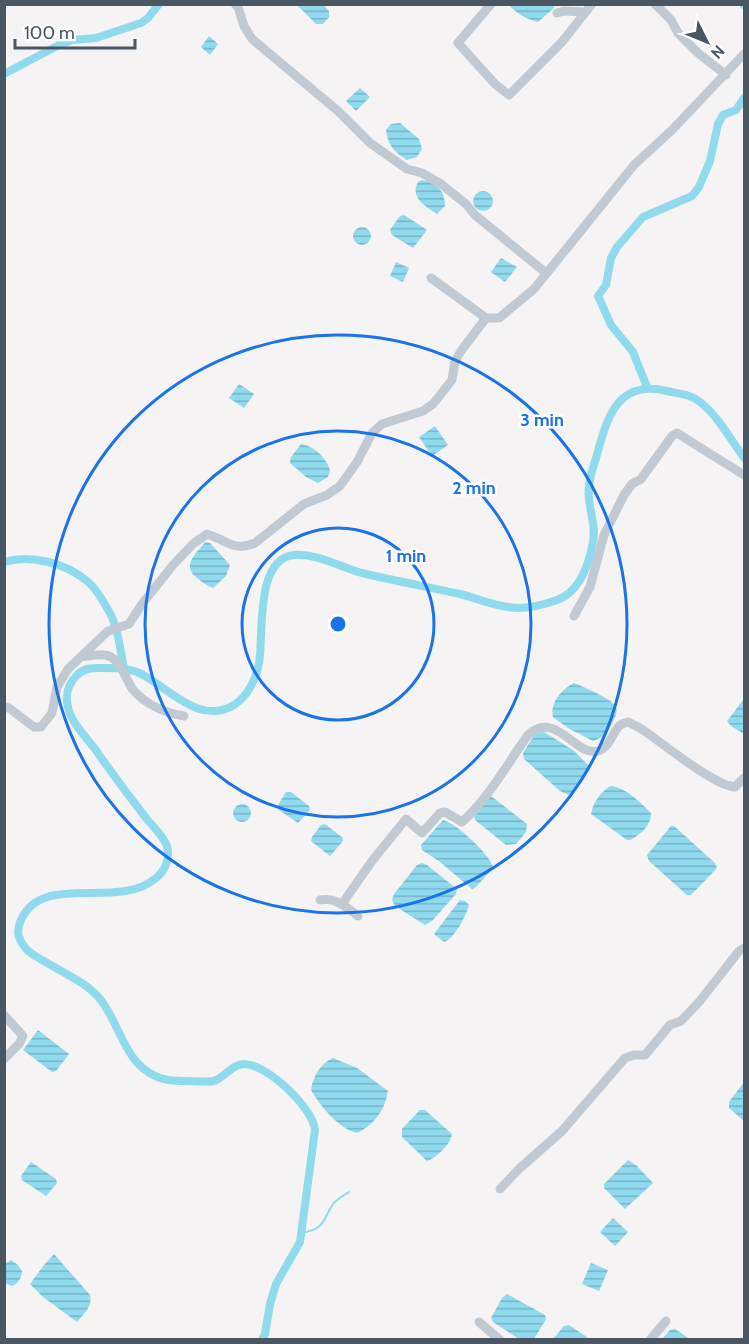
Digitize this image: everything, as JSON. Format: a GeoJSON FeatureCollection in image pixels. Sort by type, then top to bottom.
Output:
{"type":"FeatureCollection","features":[{"type":"Feature","properties":{"kind":"street"},"geometry":{"type":"LineString","coordinates":[[235,4],[252,39],[330,104],[370,143],[407,169],[422,173],[441,184],[546,273]]}},
{"type":"Feature","properties":{"kind":"street"},"geometry":{"type":"LineString","coordinates":[[491,4],[458,43],[495,84],[509,95],[562,42],[589,8]]}},
{"type":"Feature","properties":{"kind":"street"},"geometry":{"type":"LineString","coordinates":[[655,4],[671,20],[678,33],[698,53],[726,75]]}},
{"type":"Feature","properties":{"kind":"street"},"geometry":{"type":"LineString","coordinates":[[557,13],[589,8]]}},
{"type":"Feature","properties":{"kind":"street"},"geometry":{"type":"LineString","coordinates":[[431,278],[486,318],[499,318],[534,288],[634,165],[672,130],[744,54]]}},
{"type":"Feature","properties":{"kind":"street"},"geometry":{"type":"LineString","coordinates":[[4,707],[9,708],[34,727],[41,727],[52,713],[61,678],[111,630],[129,624],[173,565],[202,536],[207,534],[224,543],[246,547],[262,538],[304,504],[327,495],[340,486],[357,462],[372,433],[390,420],[423,411],[433,404],[448,387],[454,376],[457,357],[486,318]]}},
{"type":"Feature","properties":{"kind":"street"},"geometry":{"type":"LineString","coordinates":[[574,616],[590,587],[604,535],[624,495],[632,484],[641,479],[672,436],[677,433],[744,475]]}},
{"type":"Feature","properties":{"kind":"street"},"geometry":{"type":"LineString","coordinates":[[81,657],[105,655],[117,662],[134,690],[151,705],[171,714],[184,716]]}},
{"type":"Feature","properties":{"kind":"street"},"geometry":{"type":"LineString","coordinates":[[342,904],[372,861],[406,819],[422,833],[440,813],[445,812],[462,822],[469,816],[535,728],[543,726],[563,734],[590,751],[600,750],[610,742],[619,726],[628,722],[727,786],[735,786],[744,778]]}},
{"type":"Feature","properties":{"kind":"street"},"geometry":{"type":"LineString","coordinates":[[320,900],[329,898],[358,916]]}},
{"type":"Feature","properties":{"kind":"street"},"geometry":{"type":"LineString","coordinates":[[500,1189],[562,1131],[625,1058],[645,1055],[670,1025],[681,1021],[739,951],[744,948]]}},
{"type":"Feature","properties":{"kind":"street"},"geometry":{"type":"LineString","coordinates":[[4,1015],[23,1036],[20,1044],[4,1059]]}},
{"type":"Feature","properties":{"kind":"street"},"geometry":{"type":"LineString","coordinates":[[650,1340],[666,1321]]}},
{"type":"Feature","properties":{"kind":"street"},"geometry":{"type":"LineString","coordinates":[[479,1322],[500,1340]]}},
{"type":"Feature","properties":{"kind":"water"},"geometry":{"type":"Polygon","coordinates":[[[297,5],[323,5],[329,11],[329,17],[323,24],[316,24],[297,5]]]}},
{"type":"Feature","properties":{"kind":"water"},"geometry":{"type":"Polygon","coordinates":[[[509,5],[554,5],[554,8],[538,22],[522,16],[509,5]]]}},
{"type":"Feature","properties":{"kind":"water"},"geometry":{"type":"Polygon","coordinates":[[[209,36],[218,44],[210,55],[201,47],[209,36]]]}},
{"type":"Feature","properties":{"kind":"water"},"geometry":{"type":"Polygon","coordinates":[[[360,88],[370,97],[356,111],[346,101],[360,88]]]}},
{"type":"Feature","properties":{"kind":"water"},"geometry":{"type":"Polygon","coordinates":[[[400,123],[419,139],[422,149],[417,157],[407,160],[395,151],[388,140],[386,130],[391,124],[400,123]]]}},
{"type":"Feature","properties":{"kind":"water"},"geometry":{"type":"Polygon","coordinates":[[[422,180],[432,183],[444,196],[445,206],[437,214],[417,197],[416,187],[422,180]]]}},
{"type":"Feature","properties":{"kind":"water"},"geometry":{"type":"Polygon","coordinates":[[[483,191],[490,194],[493,201],[490,208],[483,211],[476,208],[473,201],[476,194],[483,191]]]}},
{"type":"Feature","properties":{"kind":"water"},"geometry":{"type":"Polygon","coordinates":[[[404,215],[427,230],[413,248],[392,235],[390,230],[400,216],[404,215]]]}},
{"type":"Feature","properties":{"kind":"water"},"geometry":{"type":"Polygon","coordinates":[[[362,227],[368,230],[371,236],[368,242],[362,245],[356,242],[353,236],[356,230],[362,227]]]}},
{"type":"Feature","properties":{"kind":"water"},"geometry":{"type":"Polygon","coordinates":[[[501,258],[517,267],[505,282],[491,272],[501,258]]]}},
{"type":"Feature","properties":{"kind":"water"},"geometry":{"type":"Polygon","coordinates":[[[396,262],[409,268],[403,282],[390,276],[396,262]]]}},
{"type":"Feature","properties":{"kind":"water"},"geometry":{"type":"Polygon","coordinates":[[[239,384],[254,394],[244,408],[229,398],[239,384]]]}},
{"type":"Feature","properties":{"kind":"water"},"geometry":{"type":"Polygon","coordinates":[[[435,426],[448,445],[432,456],[419,437],[435,426]]]}},
{"type":"Feature","properties":{"kind":"water"},"geometry":{"type":"Polygon","coordinates":[[[301,444],[311,447],[323,457],[330,471],[328,477],[318,483],[306,477],[290,463],[291,457],[301,444]]]}},
{"type":"Feature","properties":{"kind":"water"},"geometry":{"type":"Polygon","coordinates":[[[205,542],[210,543],[230,565],[226,576],[213,588],[197,578],[190,569],[194,555],[205,542]]]}},
{"type":"Feature","properties":{"kind":"water"},"geometry":{"type":"Polygon","coordinates":[[[574,683],[604,697],[616,707],[616,715],[610,728],[597,740],[593,741],[568,728],[553,717],[555,701],[565,689],[574,683]]]}},
{"type":"Feature","properties":{"kind":"water"},"geometry":{"type":"Polygon","coordinates":[[[744,699],[744,734],[727,721],[744,699]]]}},
{"type":"Feature","properties":{"kind":"water"},"geometry":{"type":"Polygon","coordinates":[[[544,732],[573,750],[589,766],[588,773],[569,795],[560,791],[524,759],[523,753],[535,734],[544,732]]]}},
{"type":"Feature","properties":{"kind":"water"},"geometry":{"type":"Polygon","coordinates":[[[610,786],[627,792],[651,813],[645,829],[630,840],[591,814],[598,798],[610,786]]]}},
{"type":"Feature","properties":{"kind":"water"},"geometry":{"type":"Polygon","coordinates":[[[286,792],[291,792],[309,806],[310,810],[298,823],[279,810],[278,805],[286,792]]]}},
{"type":"Feature","properties":{"kind":"water"},"geometry":{"type":"Polygon","coordinates":[[[491,796],[527,824],[526,832],[516,844],[506,845],[475,820],[474,817],[491,796]]]}},
{"type":"Feature","properties":{"kind":"water"},"geometry":{"type":"Polygon","coordinates":[[[242,804],[248,807],[251,813],[248,819],[242,822],[236,819],[233,813],[236,807],[242,804]]]}},
{"type":"Feature","properties":{"kind":"water"},"geometry":{"type":"Polygon","coordinates":[[[443,820],[456,827],[472,841],[491,863],[493,868],[472,889],[422,850],[421,845],[443,820]]]}},
{"type":"Feature","properties":{"kind":"water"},"geometry":{"type":"Polygon","coordinates":[[[325,824],[343,838],[330,856],[311,841],[321,825],[325,824]]]}},
{"type":"Feature","properties":{"kind":"water"},"geometry":{"type":"Polygon","coordinates":[[[671,826],[674,826],[715,863],[717,868],[691,895],[687,895],[649,861],[647,855],[671,826]]]}},
{"type":"Feature","properties":{"kind":"water"},"geometry":{"type":"Polygon","coordinates":[[[422,863],[457,889],[456,894],[432,921],[425,925],[395,906],[392,900],[394,894],[417,865],[422,863]]]}},
{"type":"Feature","properties":{"kind":"water"},"geometry":{"type":"Polygon","coordinates":[[[460,900],[469,905],[456,932],[444,942],[434,934],[460,900]]]}},
{"type":"Feature","properties":{"kind":"water"},"geometry":{"type":"Polygon","coordinates":[[[38,1030],[69,1054],[56,1071],[52,1072],[23,1050],[38,1030]]]}},
{"type":"Feature","properties":{"kind":"water"},"geometry":{"type":"Polygon","coordinates":[[[333,1058],[357,1068],[388,1091],[378,1116],[357,1133],[343,1127],[331,1116],[311,1090],[318,1071],[333,1058]]]}},
{"type":"Feature","properties":{"kind":"water"},"geometry":{"type":"Polygon","coordinates":[[[744,1082],[744,1121],[729,1108],[729,1102],[744,1082]]]}},
{"type":"Feature","properties":{"kind":"water"},"geometry":{"type":"Polygon","coordinates":[[[420,1110],[425,1110],[452,1134],[442,1150],[427,1161],[402,1137],[402,1129],[420,1110]]]}},
{"type":"Feature","properties":{"kind":"water"},"geometry":{"type":"Polygon","coordinates":[[[628,1160],[653,1183],[625,1209],[604,1188],[604,1184],[628,1160]]]}},
{"type":"Feature","properties":{"kind":"water"},"geometry":{"type":"Polygon","coordinates":[[[31,1162],[56,1179],[57,1183],[46,1196],[22,1180],[21,1176],[31,1162]]]}},
{"type":"Feature","properties":{"kind":"water"},"geometry":{"type":"Polygon","coordinates":[[[613,1218],[628,1232],[615,1246],[600,1232],[613,1218]]]}},
{"type":"Feature","properties":{"kind":"water"},"geometry":{"type":"Polygon","coordinates":[[[54,1254],[90,1295],[89,1306],[77,1322],[43,1297],[30,1284],[54,1254]]]}},
{"type":"Feature","properties":{"kind":"water"},"geometry":{"type":"Polygon","coordinates":[[[11,1260],[22,1271],[19,1280],[12,1286],[5,1283],[5,1264],[11,1260]]]}},
{"type":"Feature","properties":{"kind":"water"},"geometry":{"type":"Polygon","coordinates":[[[591,1263],[608,1270],[599,1291],[582,1284],[591,1263]]]}},
{"type":"Feature","properties":{"kind":"water"},"geometry":{"type":"Polygon","coordinates":[[[507,1294],[545,1315],[546,1319],[534,1339],[519,1339],[493,1322],[491,1318],[502,1298],[507,1294]]]}},
{"type":"Feature","properties":{"kind":"water"},"geometry":{"type":"Polygon","coordinates":[[[569,1325],[590,1339],[553,1339],[564,1326],[569,1325]]]}},
{"type":"Feature","properties":{"kind":"water"},"geometry":{"type":"Polygon","coordinates":[[[675,1329],[690,1339],[662,1339],[670,1330],[675,1329]]]}},
{"type":"Feature","properties":{"kind":"waterway"},"geometry":{"type":"LineString","coordinates":[[4,74],[61,44],[73,40],[96,38],[141,23],[159,4]]}},
{"type":"Feature","properties":{"kind":"waterway"},"geometry":{"type":"LineString","coordinates":[[647,387],[633,352],[611,325],[598,296],[606,285],[611,258],[617,247],[643,217],[692,196],[699,187],[710,161],[718,124],[723,115],[736,110],[744,98]]}},
{"type":"Feature","properties":{"kind":"waterway"},"geometry":{"type":"LineString","coordinates":[[262,1340],[276,1284],[300,1242],[315,1130],[306,1111],[288,1089],[255,1066],[241,1064],[214,1081],[168,1080],[142,1068],[126,1047],[108,1010],[94,992],[28,951],[19,937],[18,929],[21,920],[32,905],[46,897],[63,894],[122,892],[140,887],[159,875],[165,868],[167,859],[168,850],[163,838],[72,718],[67,698],[71,682],[80,672],[90,668],[125,669],[145,676],[198,709],[222,710],[234,705],[247,692],[258,669],[263,601],[272,570],[281,560],[294,555],[311,556],[362,573],[508,607],[533,606],[552,602],[565,596],[572,591],[582,576],[591,550],[594,528],[588,493],[591,473],[606,424],[619,403],[627,395],[638,390],[667,391],[696,399],[718,421],[744,458]]}},
{"type":"Feature","properties":{"kind":"waterway"},"geometry":{"type":"LineString","coordinates":[[4,562],[25,559],[47,562],[69,569],[87,581],[94,588],[114,621],[124,668]]}},
{"type":"Feature","properties":{"kind":"waterway"},"geometry":{"type":"LineString","coordinates":[[302,1233],[319,1226],[333,1204],[349,1192]]}}]}
